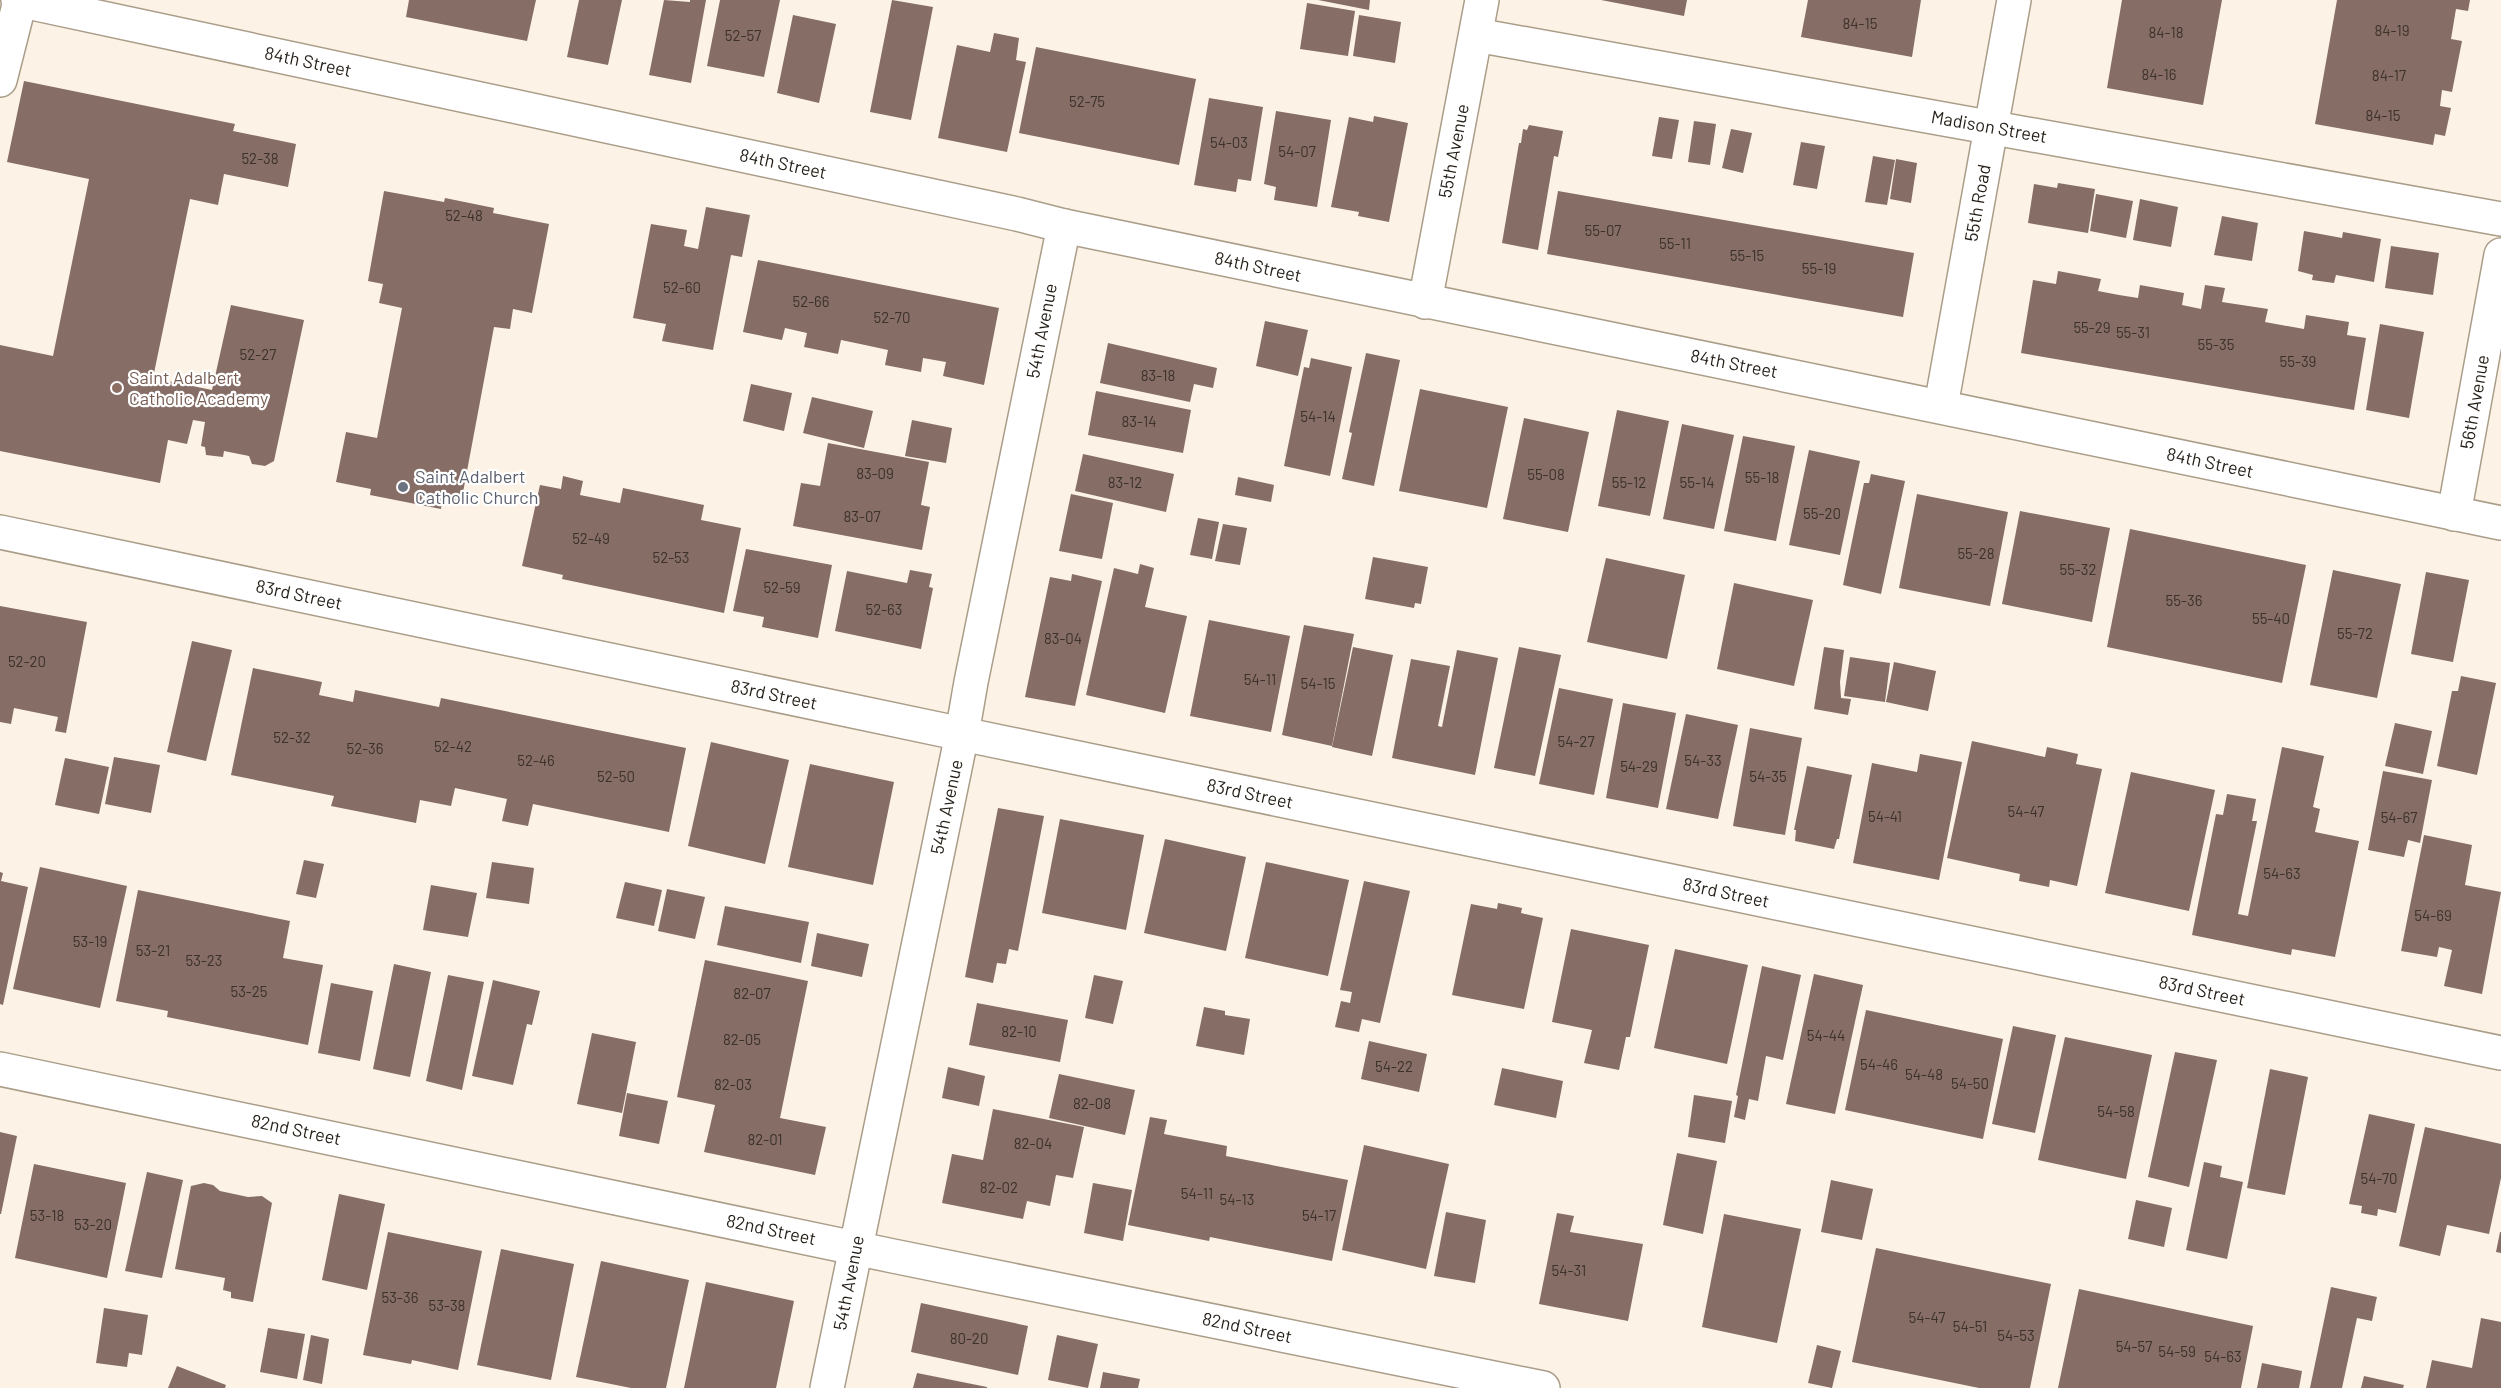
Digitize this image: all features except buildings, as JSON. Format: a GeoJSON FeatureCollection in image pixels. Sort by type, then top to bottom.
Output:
{"type":"FeatureCollection","features":[{"type":"Feature","properties":{"kind":"street"},"geometry":{"type":"LineString","coordinates":[[0,80],[19,0]]}},
{"type":"Feature","properties":{"kind":"street","name":"84th Street"},"geometry":{"type":"LineString","coordinates":[[19,0],[1064,226],[2501,523]]}},
{"type":"Feature","properties":{"kind":"street","name":"55th Avenue"},"geometry":{"type":"LineString","coordinates":[[1425,302],[1482,0]]}},
{"type":"Feature","properties":{"kind":"street","name":"55th Road"},"geometry":{"type":"LineString","coordinates":[[1941,406],[2014,0]]}},
{"type":"Feature","properties":{"kind":"street","name":"Madison Street"},"geometry":{"type":"LineString","coordinates":[[1476,35],[2501,219]]}},
{"type":"Feature","properties":{"kind":"street","name":"54th Avenue"},"geometry":{"type":"LineString","coordinates":[[827,1388],[1064,226]]}},
{"type":"Feature","properties":{"kind":"street","name":"56th Avenue"},"geometry":{"type":"LineString","coordinates":[[2454,514],[2501,255]]}},
{"type":"Feature","properties":{"kind":"street","name":"83rd Street"},"geometry":{"type":"LineString","coordinates":[[0,532],[962,735],[2501,1053]]}},
{"type":"Feature","properties":{"kind":"street","name":"82nd Street"},"geometry":{"type":"LineString","coordinates":[[0,1069],[856,1248],[1543,1388]]}},
{"type":"Feature","properties":{"kind":"place","name":"Saint Adalbert Catholic Academy"},"geometry":{"type":"Point","coordinates":[117,388]}},
{"type":"Feature","properties":{"kind":"place","name":"Saint Adalbert Catholic Church"},"geometry":{"type":"Point","coordinates":[403,487]}}]}
